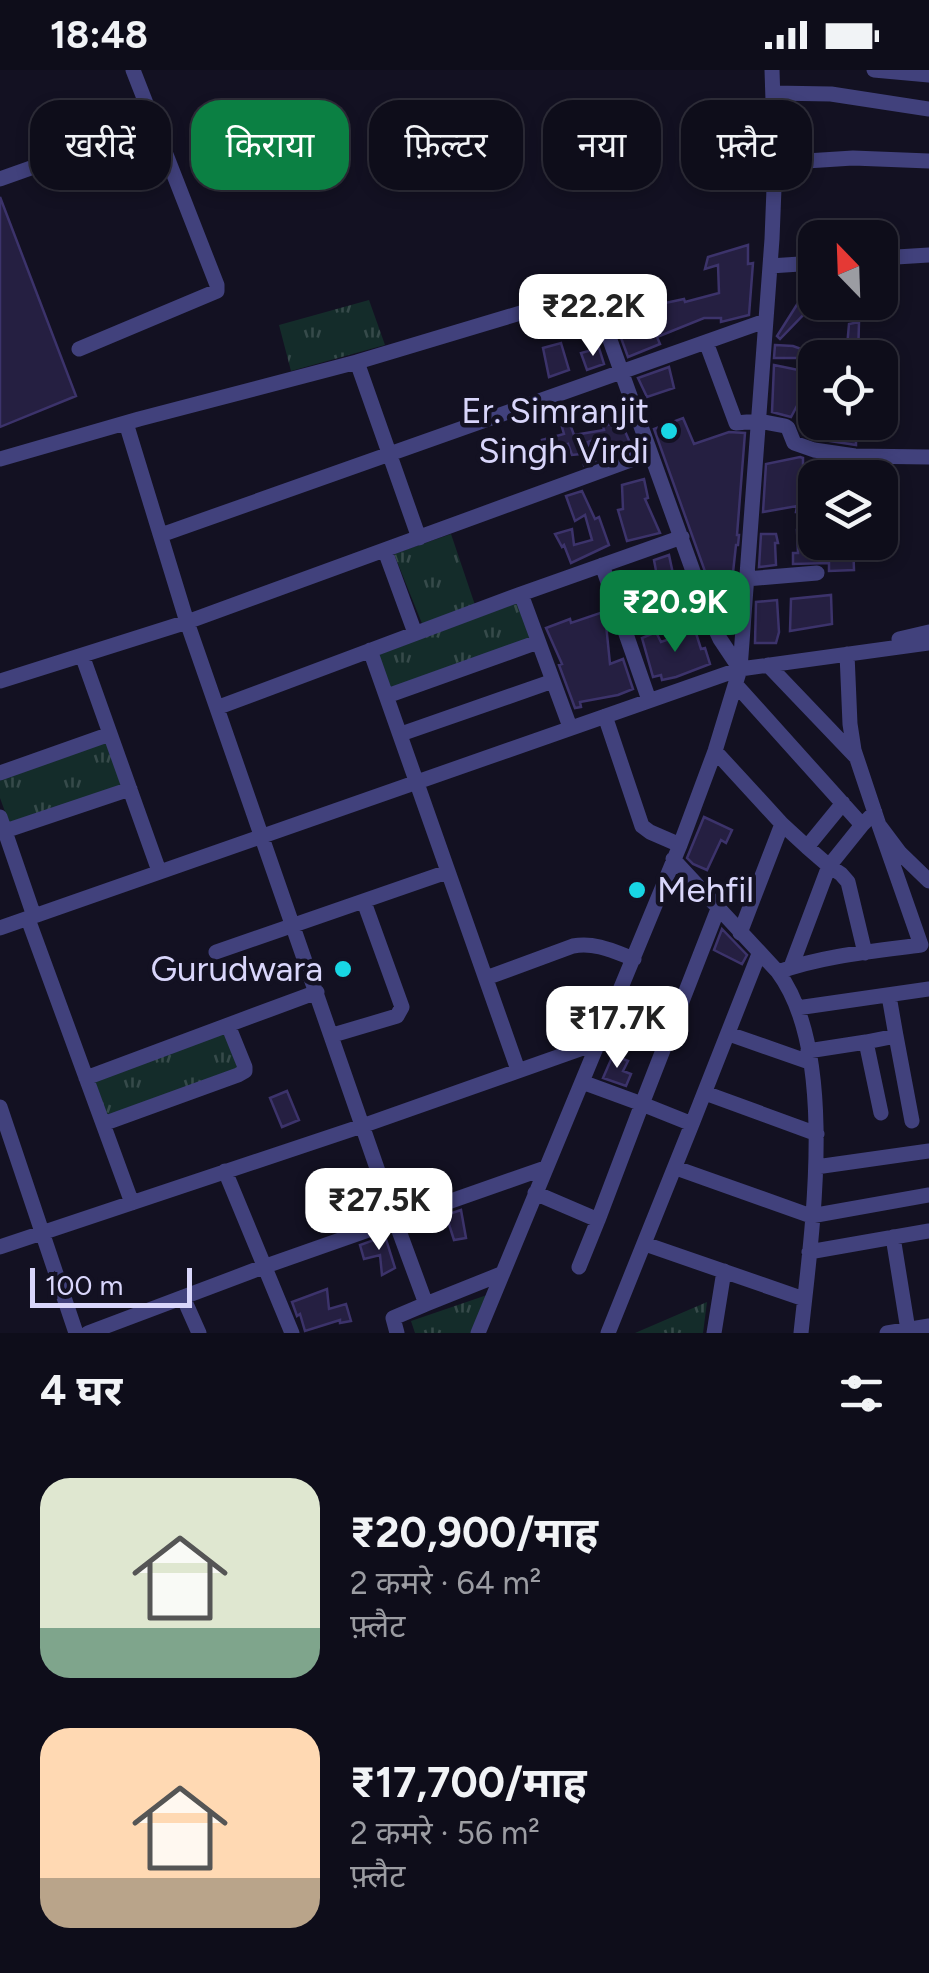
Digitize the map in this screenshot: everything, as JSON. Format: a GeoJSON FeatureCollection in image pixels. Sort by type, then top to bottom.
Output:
{"type":"FeatureCollection","features":[{"type":"Feature","properties":{"kind":"street"},"geometry":{"type":"LineString","coordinates":[[133,70],[145,100]]}},
{"type":"Feature","properties":{"kind":"street"},"geometry":{"type":"LineString","coordinates":[[772,70],[773,100]]}},
{"type":"Feature","properties":{"kind":"street"},"geometry":{"type":"LineString","coordinates":[[874,70],[929,74]]}},
{"type":"Feature","properties":{"kind":"street"},"geometry":{"type":"LineString","coordinates":[[773,93],[831,94],[929,110]]}},
{"type":"Feature","properties":{"kind":"street"},"geometry":{"type":"LineString","coordinates":[[812,161],[929,160]]}},
{"type":"Feature","properties":{"kind":"street"},"geometry":{"type":"LineString","coordinates":[[79,349],[217,291],[171,164]]}},
{"type":"Feature","properties":{"kind":"street"},"geometry":{"type":"LineString","coordinates":[[0,179],[30,168]]}},
{"type":"Feature","properties":{"kind":"street"},"geometry":{"type":"LineString","coordinates":[[483,1329],[501,1274],[600,1042],[716,751],[736,686],[774,190]]}},
{"type":"Feature","properties":{"kind":"street"},"geometry":{"type":"LineString","coordinates":[[898,257],[929,255]]}},
{"type":"Feature","properties":{"kind":"street"},"geometry":{"type":"LineString","coordinates":[[770,266],[798,264]]}},
{"type":"Feature","properties":{"kind":"street"},"geometry":{"type":"LineString","coordinates":[[0,459],[591,294],[708,613],[740,668]]}},
{"type":"Feature","properties":{"kind":"street"},"geometry":{"type":"LineString","coordinates":[[161,535],[765,321]]}},
{"type":"Feature","properties":{"kind":"street"},"geometry":{"type":"LineString","coordinates":[[706,342],[736,423],[758,420],[785,426],[794,444],[814,450],[855,456],[929,456]]}},
{"type":"Feature","properties":{"kind":"street"},"geometry":{"type":"LineString","coordinates":[[357,362],[418,538]]}},
{"type":"Feature","properties":{"kind":"street"},"geometry":{"type":"LineString","coordinates":[[126,423],[188,622],[426,1304]]}},
{"type":"Feature","properties":{"kind":"street"},"geometry":{"type":"LineString","coordinates":[[0,681],[188,622],[650,453]]}},
{"type":"Feature","properties":{"kind":"street"},"geometry":{"type":"LineString","coordinates":[[219,708],[682,537]]}},
{"type":"Feature","properties":{"kind":"street"},"geometry":{"type":"LineString","coordinates":[[385,550],[415,634]]}},
{"type":"Feature","properties":{"kind":"street"},"geometry":{"type":"LineString","coordinates":[[602,565],[649,700]]}},
{"type":"Feature","properties":{"kind":"street"},"geometry":{"type":"LineString","coordinates":[[746,580],[817,573]]}},
{"type":"Feature","properties":{"kind":"street"},"geometry":{"type":"LineString","coordinates":[[521,594],[570,727]]}},
{"type":"Feature","properties":{"kind":"street"},"geometry":{"type":"LineString","coordinates":[[867,652],[886,642],[929,632]]}},
{"type":"Feature","properties":{"kind":"street"},"geometry":{"type":"LineString","coordinates":[[387,696],[538,642]]}},
{"type":"Feature","properties":{"kind":"street"},"geometry":{"type":"LineString","coordinates":[[0,928],[740,668],[929,643]]}},
{"type":"Feature","properties":{"kind":"street"},"geometry":{"type":"LineString","coordinates":[[370,650],[518,1070]]}},
{"type":"Feature","properties":{"kind":"street"},"geometry":{"type":"LineString","coordinates":[[605,716],[642,826],[676,852],[718,909],[759,954],[785,970],[925,944],[856,758],[850,724],[847,654]]}},
{"type":"Feature","properties":{"kind":"street"},"geometry":{"type":"LineString","coordinates":[[82,655],[159,871]]}},
{"type":"Feature","properties":{"kind":"street"},"geometry":{"type":"LineString","coordinates":[[768,664],[856,758]]}},
{"type":"Feature","properties":{"kind":"street"},"geometry":{"type":"LineString","coordinates":[[401,734],[553,681]]}},
{"type":"Feature","properties":{"kind":"street"},"geometry":{"type":"LineString","coordinates":[[736,686],[862,825]]}},
{"type":"Feature","properties":{"kind":"street"},"geometry":{"type":"LineString","coordinates":[[0,773],[110,734]]}},
{"type":"Feature","properties":{"kind":"street"},"geometry":{"type":"LineString","coordinates":[[716,751],[782,824],[848,882],[865,953]]}},
{"type":"Feature","properties":{"kind":"street"},"geometry":{"type":"LineString","coordinates":[[130,789],[2,824],[86,1078],[132,1202]]}},
{"type":"Feature","properties":{"kind":"street"},"geometry":{"type":"LineString","coordinates":[[807,848],[843,803]]}},
{"type":"Feature","properties":{"kind":"street"},"geometry":{"type":"LineString","coordinates":[[801,1333],[817,1134],[809,1056],[797,1008],[785,982],[785,970],[829,866],[862,825],[877,818]]}},
{"type":"Feature","properties":{"kind":"street"},"geometry":{"type":"LineString","coordinates":[[877,818],[900,853],[926,873]]}},
{"type":"Feature","properties":{"kind":"street"},"geometry":{"type":"LineString","coordinates":[[740,933],[782,824]]}},
{"type":"Feature","properties":{"kind":"street"},"geometry":{"type":"LineString","coordinates":[[216,952],[447,872]]}},
{"type":"Feature","properties":{"kind":"street"},"geometry":{"type":"LineString","coordinates":[[333,1036],[396,1016],[402,1007],[364,902]]}},
{"type":"Feature","properties":{"kind":"street"},"geometry":{"type":"LineString","coordinates":[[579,1267],[718,909]]}},
{"type":"Feature","properties":{"kind":"street"},"geometry":{"type":"LineString","coordinates":[[486,978],[584,944],[634,959]]}},
{"type":"Feature","properties":{"kind":"street"},"geometry":{"type":"LineString","coordinates":[[608,1333],[759,954]]}},
{"type":"Feature","properties":{"kind":"street"},"geometry":{"type":"LineString","coordinates":[[797,1008],[929,989]]}},
{"type":"Feature","properties":{"kind":"street"},"geometry":{"type":"LineString","coordinates":[[86,1078],[317,992]]}},
{"type":"Feature","properties":{"kind":"street"},"geometry":{"type":"LineString","coordinates":[[889,996],[912,1121]]}},
{"type":"Feature","properties":{"kind":"street"},"geometry":{"type":"LineString","coordinates":[[103,1124],[242,1074],[245,1067],[228,1025]]}},
{"type":"Feature","properties":{"kind":"street"},"geometry":{"type":"LineString","coordinates":[[729,1034],[809,1056],[896,1036]]}},
{"type":"Feature","properties":{"kind":"street"},"geometry":{"type":"LineString","coordinates":[[0,1247],[600,1042]]}},
{"type":"Feature","properties":{"kind":"street"},"geometry":{"type":"LineString","coordinates":[[866,1042],[881,1113]]}},
{"type":"Feature","properties":{"kind":"street"},"geometry":{"type":"LineString","coordinates":[[582,1082],[692,1124]]}},
{"type":"Feature","properties":{"kind":"street"},"geometry":{"type":"LineString","coordinates":[[705,1092],[817,1134]]}},
{"type":"Feature","properties":{"kind":"street"},"geometry":{"type":"LineString","coordinates":[[0,1108],[4,1132],[76,1333]]}},
{"type":"Feature","properties":{"kind":"street"},"geometry":{"type":"LineString","coordinates":[[816,1167],[929,1151]]}},
{"type":"Feature","properties":{"kind":"street"},"geometry":{"type":"LineString","coordinates":[[88,1333],[545,1168]]}},
{"type":"Feature","properties":{"kind":"street"},"geometry":{"type":"LineString","coordinates":[[676,1168],[811,1216],[929,1194]]}},
{"type":"Feature","properties":{"kind":"street"},"geometry":{"type":"LineString","coordinates":[[224,1171],[292,1333]]}},
{"type":"Feature","properties":{"kind":"street"},"geometry":{"type":"LineString","coordinates":[[535,1193],[598,1220]]}},
{"type":"Feature","properties":{"kind":"street"},"geometry":{"type":"LineString","coordinates":[[810,1252],[929,1231]]}},
{"type":"Feature","properties":{"kind":"street"},"geometry":{"type":"LineString","coordinates":[[893,1238],[908,1330]]}},
{"type":"Feature","properties":{"kind":"street"},"geometry":{"type":"LineString","coordinates":[[645,1244],[804,1299]]}},
{"type":"Feature","properties":{"kind":"street"},"geometry":{"type":"LineString","coordinates":[[714,1333],[724,1271]]}},
{"type":"Feature","properties":{"kind":"street"},"geometry":{"type":"LineString","coordinates":[[397,1333],[395,1316],[501,1274]]}},
{"type":"Feature","properties":{"kind":"street"},"geometry":{"type":"LineString","coordinates":[[183,1297],[199,1333]]}},
{"type":"Feature","properties":{"kind":"street"},"geometry":{"type":"LineString","coordinates":[[887,1333],[929,1326]]}},
{"type":"Feature","properties":{"kind":"green space"},"geometry":{"type":"Polygon","coordinates":[[[369,300],[385,345],[291,371],[279,325],[369,300]]]}},
{"type":"Feature","properties":{"kind":"green space"},"geometry":{"type":"Polygon","coordinates":[[[451,534],[475,605],[423,626],[394,554],[451,534]]]}},
{"type":"Feature","properties":{"kind":"green space"},"geometry":{"type":"Polygon","coordinates":[[[518,598],[533,638],[390,694],[375,651],[518,598]]]}},
{"type":"Feature","properties":{"kind":"green space"},"geometry":{"type":"Polygon","coordinates":[[[106,740],[122,787],[11,828],[0,798],[0,778],[106,740]]]}},
{"type":"Feature","properties":{"kind":"green space"},"geometry":{"type":"Polygon","coordinates":[[[221,1033],[238,1069],[103,1119],[89,1081],[221,1033]]]}},
{"type":"Feature","properties":{"kind":"green space"},"geometry":{"type":"Polygon","coordinates":[[[487,1295],[472,1333],[415,1333],[411,1321],[487,1295]]]}},
{"type":"Feature","properties":{"kind":"green space"},"geometry":{"type":"Polygon","coordinates":[[[707,1302],[703,1333],[635,1333],[707,1302]]]}},
{"type":"Feature","properties":{"kind":"building"},"geometry":{"type":"Polygon","coordinates":[[[0,197],[76,396],[0,427],[0,197]]]}},
{"type":"Feature","properties":{"kind":"building"},"geometry":{"type":"Polygon","coordinates":[[[748,245],[748,264],[753,263],[749,315],[721,322],[721,318],[704,318],[657,337],[660,344],[628,357],[616,324],[625,321],[616,299],[627,294],[628,283],[643,276],[651,306],[719,293],[718,265],[705,269],[708,257],[748,245]]]}},
{"type":"Feature","properties":{"kind":"building"},"geometry":{"type":"Polygon","coordinates":[[[798,303],[798,320],[780,339],[777,336],[798,303]]]}},
{"type":"Feature","properties":{"kind":"building"},"geometry":{"type":"Polygon","coordinates":[[[859,322],[858,340],[848,340],[849,324],[859,322]]]}},
{"type":"Feature","properties":{"kind":"building"},"geometry":{"type":"Polygon","coordinates":[[[561,343],[569,370],[549,377],[543,348],[561,343]]]}},
{"type":"Feature","properties":{"kind":"building"},"geometry":{"type":"Polygon","coordinates":[[[775,345],[798,348],[798,358],[774,358],[775,345]]]}},
{"type":"Feature","properties":{"kind":"building"},"geometry":{"type":"Polygon","coordinates":[[[599,348],[604,364],[587,370],[581,353],[599,348]]]}},
{"type":"Feature","properties":{"kind":"building"},"geometry":{"type":"Polygon","coordinates":[[[774,365],[798,370],[798,404],[791,417],[772,412],[774,365]]]}},
{"type":"Feature","properties":{"kind":"building"},"geometry":{"type":"Polygon","coordinates":[[[669,367],[674,388],[647,397],[638,378],[669,367]]]}},
{"type":"Feature","properties":{"kind":"building"},"geometry":{"type":"Polygon","coordinates":[[[683,418],[694,444],[729,432],[745,433],[739,535],[730,600],[717,605],[654,429],[683,418]]]}},
{"type":"Feature","properties":{"kind":"building"},"geometry":{"type":"Polygon","coordinates":[[[621,422],[631,445],[609,454],[605,435],[588,442],[595,461],[584,465],[581,454],[572,455],[568,444],[545,453],[542,440],[564,434],[562,427],[570,424],[574,435],[604,430],[603,426],[621,422]]]}},
{"type":"Feature","properties":{"kind":"building"},"geometry":{"type":"Polygon","coordinates":[[[824,440],[856,440],[856,445],[824,440]]]}},
{"type":"Feature","properties":{"kind":"building"},"geometry":{"type":"Polygon","coordinates":[[[803,458],[798,460],[798,512],[797,506],[763,512],[766,464],[803,458]]]}},
{"type":"Feature","properties":{"kind":"building"},"geometry":{"type":"Polygon","coordinates":[[[644,479],[648,498],[645,499],[660,533],[627,541],[618,510],[623,509],[622,485],[644,479]]]}},
{"type":"Feature","properties":{"kind":"building"},"geometry":{"type":"Polygon","coordinates":[[[582,491],[595,519],[599,517],[609,545],[571,563],[555,534],[572,529],[574,545],[592,540],[585,515],[575,521],[566,496],[582,491]]]}},
{"type":"Feature","properties":{"kind":"building"},"geometry":{"type":"Polygon","coordinates":[[[761,534],[776,534],[776,565],[759,567],[761,534]]]}},
{"type":"Feature","properties":{"kind":"building"},"geometry":{"type":"Polygon","coordinates":[[[793,553],[798,553],[798,560],[854,560],[854,570],[829,571],[829,563],[793,564],[793,553]]]}},
{"type":"Feature","properties":{"kind":"building"},"geometry":{"type":"Polygon","coordinates":[[[669,555],[675,583],[681,581],[684,602],[691,601],[693,613],[666,622],[653,594],[660,592],[654,560],[669,555]]]}},
{"type":"Feature","properties":{"kind":"building"},"geometry":{"type":"Polygon","coordinates":[[[831,595],[832,624],[790,631],[791,599],[831,595]]]}},
{"type":"Feature","properties":{"kind":"building"},"geometry":{"type":"Polygon","coordinates":[[[777,600],[776,643],[755,643],[756,602],[777,600]]]}},
{"type":"Feature","properties":{"kind":"building"},"geometry":{"type":"Polygon","coordinates":[[[606,611],[610,623],[606,624],[610,664],[623,659],[633,689],[580,702],[581,707],[575,708],[546,628],[606,611]]]}},
{"type":"Feature","properties":{"kind":"building"},"geometry":{"type":"Polygon","coordinates":[[[695,630],[710,664],[676,677],[653,677],[642,638],[656,632],[661,642],[695,630]]]}},
{"type":"Feature","properties":{"kind":"building"},"geometry":{"type":"Polygon","coordinates":[[[704,817],[732,830],[726,843],[721,840],[707,870],[687,858],[704,817]]]}},
{"type":"Feature","properties":{"kind":"building"},"geometry":{"type":"Polygon","coordinates":[[[722,929],[747,955],[742,964],[714,950],[722,929]]]}},
{"type":"Feature","properties":{"kind":"building"},"geometry":{"type":"Polygon","coordinates":[[[613,1055],[628,1061],[623,1071],[631,1074],[626,1086],[603,1078],[613,1055]]]}},
{"type":"Feature","properties":{"kind":"building"},"geometry":{"type":"Polygon","coordinates":[[[287,1091],[299,1120],[282,1127],[270,1098],[287,1091]]]}},
{"type":"Feature","properties":{"kind":"building"},"geometry":{"type":"Polygon","coordinates":[[[461,1210],[466,1238],[454,1240],[446,1215],[461,1210]]]}},
{"type":"Feature","properties":{"kind":"building"},"geometry":{"type":"Polygon","coordinates":[[[385,1236],[395,1268],[382,1275],[380,1255],[364,1259],[360,1245],[385,1236]]]}},
{"type":"Feature","properties":{"kind":"building"},"geometry":{"type":"Polygon","coordinates":[[[327,1289],[329,1309],[346,1304],[351,1321],[340,1320],[305,1331],[292,1302],[327,1289]]]}},
{"type":"Feature","properties":{"kind":"place","name":"Er. Simranjit Singh Virdi"},"geometry":{"type":"Point","coordinates":[669,431]}},
{"type":"Feature","properties":{"kind":"place","name":"Mehfil"},"geometry":{"type":"Point","coordinates":[637,890]}},
{"type":"Feature","properties":{"kind":"place","name":"Gurudwara"},"geometry":{"type":"Point","coordinates":[343,969]}}]}
